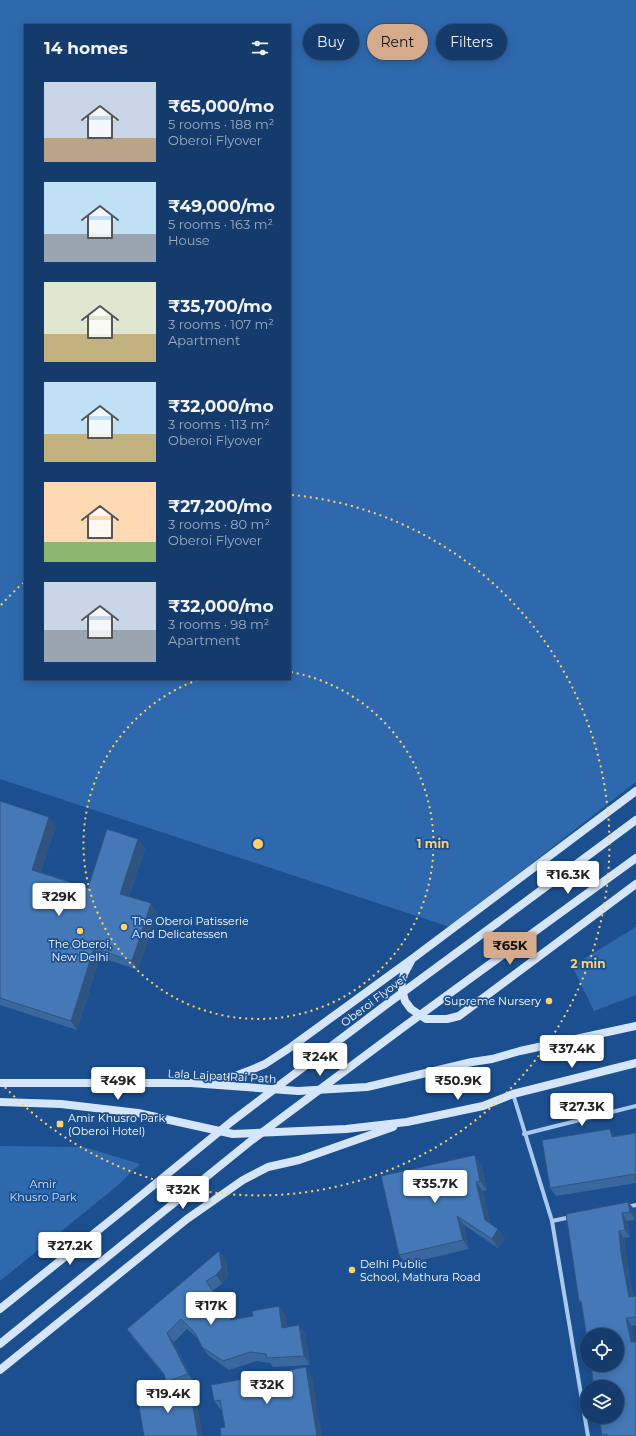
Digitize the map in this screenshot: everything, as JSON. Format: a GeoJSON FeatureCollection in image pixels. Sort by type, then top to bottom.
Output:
{"type":"FeatureCollection","features":[{"type":"Feature","properties":{"kind":"main road"},"geometry":{"type":"LineString","coordinates":[[191,1084],[234,1076],[265,1064],[291,1047],[412,959],[636,791]]}},
{"type":"Feature","properties":{"kind":"main road","name":"Oberoi Flyover"},"geometry":{"type":"LineString","coordinates":[[0,1309],[237,1117],[636,820]]}},
{"type":"Feature","properties":{"kind":"main road"},"geometry":{"type":"LineString","coordinates":[[0,1344],[252,1140],[405,1026],[636,858]]}},
{"type":"Feature","properties":{"kind":"main road"},"geometry":{"type":"LineString","coordinates":[[412,959],[404,974],[401,986],[405,1001],[412,1009],[426,1019],[447,1019],[459,1016],[636,884]]}},
{"type":"Feature","properties":{"kind":"main road","name":"Lala Lajpat Rai Path"},"geometry":{"type":"LineString","coordinates":[[0,1083],[191,1084],[298,1091],[367,1087],[636,1026]]}},
{"type":"Feature","properties":{"kind":"main road"},"geometry":{"type":"LineString","coordinates":[[0,1102],[61,1104],[138,1113],[233,1134],[346,1129],[407,1122],[483,1106],[513,1094],[636,1063]]}},
{"type":"Feature","properties":{"kind":"main road"},"geometry":{"type":"LineString","coordinates":[[0,1370],[187,1218],[243,1180],[268,1167],[300,1160],[407,1122]]}},
{"type":"Feature","properties":{"kind":"street"},"geometry":{"type":"LineString","coordinates":[[513,1094],[524,1134],[552,1221],[588,1436]]}},
{"type":"Feature","properties":{"kind":"street"},"geometry":{"type":"LineString","coordinates":[[524,1134],[636,1106]]}},
{"type":"Feature","properties":{"kind":"street"},"geometry":{"type":"LineString","coordinates":[[621,1208],[636,1205]]}},
{"type":"Feature","properties":{"kind":"street"},"geometry":{"type":"LineString","coordinates":[[552,1221],[575,1217]]}},
{"type":"Feature","properties":{"kind":"green space"},"geometry":{"type":"Polygon","coordinates":[[[0,0],[636,0],[636,782],[450,927],[0,779],[0,0]]]}},
{"type":"Feature","properties":{"kind":"green space"},"geometry":{"type":"Polygon","coordinates":[[[636,927],[636,995],[594,1011],[572,966],[636,927]]]}},
{"type":"Feature","properties":{"kind":"green space","name":"Amir Khusro Park"},"geometry":{"type":"Polygon","coordinates":[[[0,1146],[84,1147],[140,1164],[117,1186],[0,1281],[0,1146]]]}},
{"type":"Feature","properties":{"kind":"building"},"geometry":{"type":"Polygon","coordinates":[[[0,801],[49,817],[32,870],[88,888],[107,829],[138,839],[120,894],[151,903],[132,961],[94,948],[71,1021],[0,998],[0,801]]]}},
{"type":"Feature","properties":{"kind":"building"},"geometry":{"type":"Polygon","coordinates":[[[610,1129],[612,1137],[636,1133],[636,1181],[635,1174],[550,1188],[542,1140],[610,1129]]]}},
{"type":"Feature","properties":{"kind":"building"},"geometry":{"type":"Polygon","coordinates":[[[475,1155],[480,1181],[476,1182],[485,1220],[498,1229],[492,1239],[457,1216],[463,1240],[399,1255],[381,1176],[475,1155]]]}},
{"type":"Feature","properties":{"kind":"building"},"geometry":{"type":"Polygon","coordinates":[[[628,1202],[630,1212],[622,1213],[625,1230],[619,1231],[621,1253],[629,1297],[636,1296],[636,1317],[626,1318],[631,1342],[636,1342],[636,1436],[602,1435],[600,1424],[624,1424],[624,1380],[593,1380],[592,1372],[624,1372],[624,1328],[585,1328],[581,1301],[579,1301],[566,1214],[628,1202]]]}},
{"type":"Feature","properties":{"kind":"building"},"geometry":{"type":"Polygon","coordinates":[[[219,1251],[222,1268],[216,1275],[206,1281],[214,1293],[223,1301],[220,1309],[230,1313],[231,1320],[253,1316],[252,1311],[279,1306],[282,1328],[299,1325],[304,1356],[267,1358],[266,1354],[250,1352],[223,1361],[202,1347],[195,1333],[181,1319],[167,1333],[188,1374],[166,1382],[164,1374],[127,1329],[219,1251]]]}},
{"type":"Feature","properties":{"kind":"building"},"geometry":{"type":"Polygon","coordinates":[[[306,1367],[317,1436],[221,1436],[220,1428],[225,1427],[220,1400],[214,1401],[211,1385],[306,1367]]]}},
{"type":"Feature","properties":{"kind":"building"},"geometry":{"type":"Polygon","coordinates":[[[190,1389],[198,1436],[144,1436],[137,1395],[158,1391],[159,1395],[190,1389]]]}},
{"type":"Feature","properties":{"kind":"place","name":"The Oberoi Patisserie And Delicatessen"},"geometry":{"type":"Point","coordinates":[124,927]}},
{"type":"Feature","properties":{"kind":"place","name":"The Oberoi, New Delhi"},"geometry":{"type":"Point","coordinates":[80,931]}},
{"type":"Feature","properties":{"kind":"place","name":"Supreme Nursery"},"geometry":{"type":"Point","coordinates":[549,1001]}},
{"type":"Feature","properties":{"kind":"place","name":"Amir Khusro Park (Oberoi Hotel)"},"geometry":{"type":"Point","coordinates":[60,1124]}},
{"type":"Feature","properties":{"kind":"place","name":"Delhi Public School, Mathura Road"},"geometry":{"type":"Point","coordinates":[352,1270]}}]}
